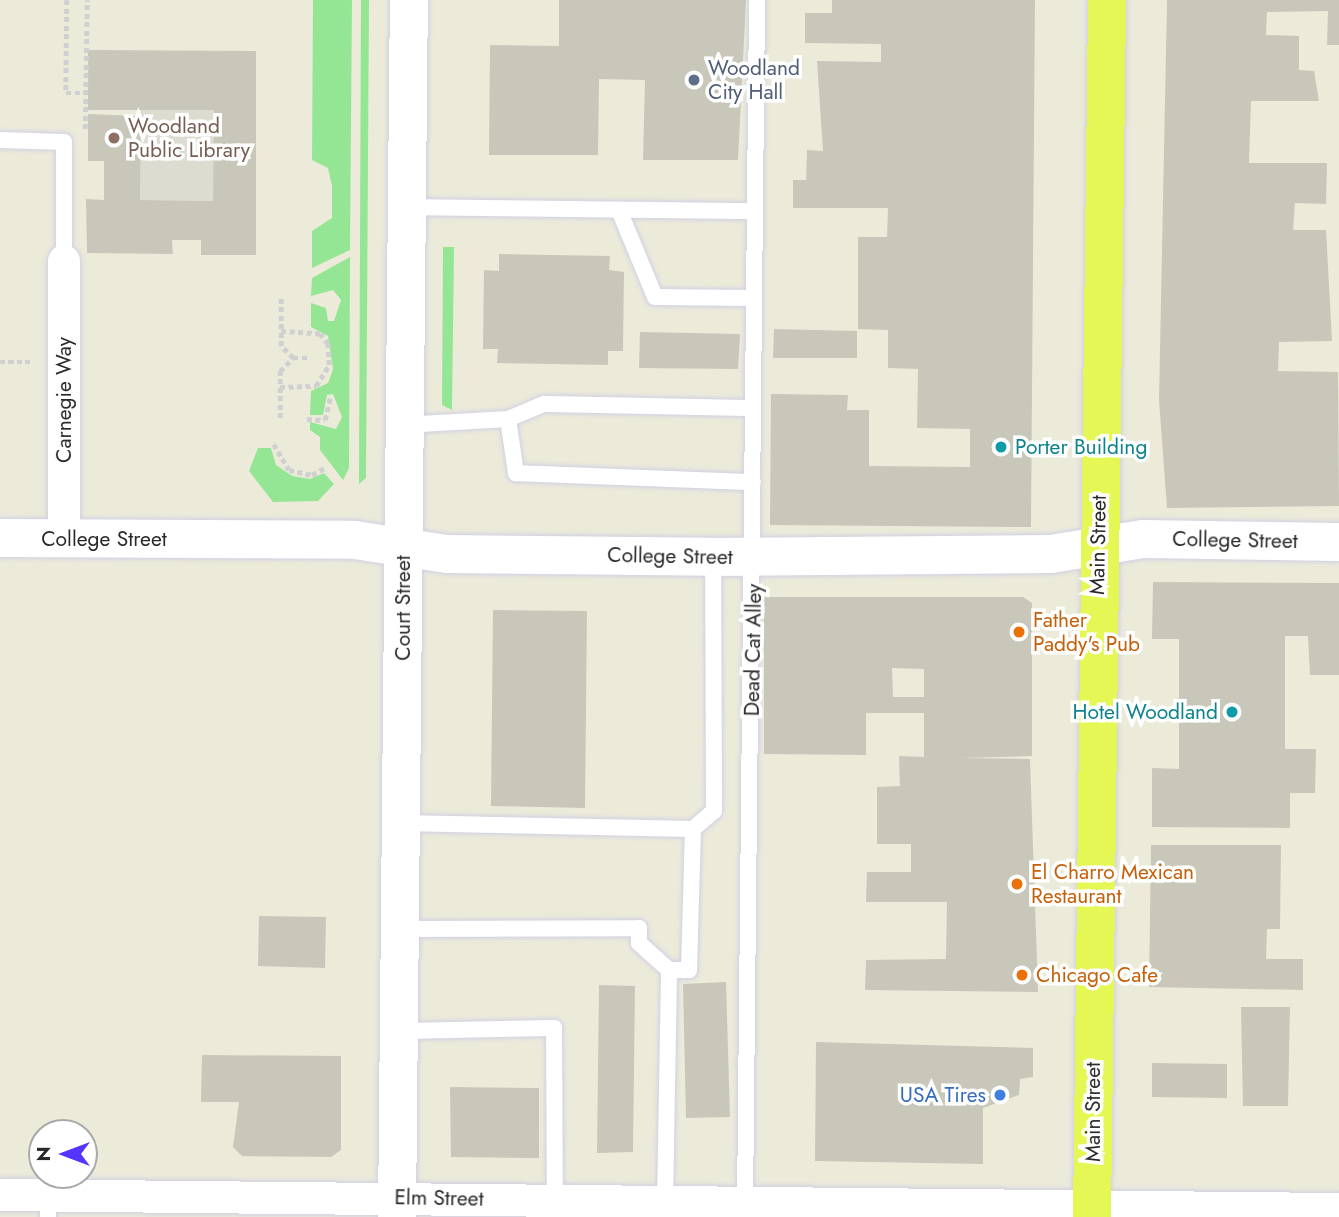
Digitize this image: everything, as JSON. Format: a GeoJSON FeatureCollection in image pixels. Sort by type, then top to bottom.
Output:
{"type":"FeatureCollection","features":[{"type":"Feature","properties":{"kind":"main road","name":"Main Street"},"geometry":{"type":"LineString","coordinates":[[1093,1211],[1098,547],[1107,0]]}},
{"type":"Feature","properties":{"kind":"street","name":"Court Street"},"geometry":{"type":"LineString","coordinates":[[397,1207],[409,0]]}},
{"type":"Feature","properties":{"kind":"street","name":"Carnegie Way"},"geometry":{"type":"LineString","coordinates":[[64,261],[64,539]]}},
{"type":"Feature","properties":{"kind":"street","name":"College Street"},"geometry":{"type":"LineString","coordinates":[[0,538],[355,540],[403,547],[713,557],[1051,554],[1143,539],[1339,542]]}},
{"type":"Feature","properties":{"kind":"street","name":"Elm Street"},"geometry":{"type":"LineString","coordinates":[[0,1195],[48,1206],[397,1207],[555,1200],[745,1210],[1339,1209]]}},
{"type":"Feature","properties":{"kind":"lane","name":"Dead Cat Alley"},"geometry":{"type":"LineString","coordinates":[[745,1210],[754,557],[751,408],[757,0]]}},
{"type":"Feature","properties":{"kind":"lane"},"geometry":{"type":"LineString","coordinates":[[0,141],[64,142],[64,261]]}},
{"type":"Feature","properties":{"kind":"lane"},"geometry":{"type":"LineString","coordinates":[[406,207],[753,211]]}},
{"type":"Feature","properties":{"kind":"lane"},"geometry":{"type":"LineString","coordinates":[[619,210],[655,297],[752,298]]}},
{"type":"Feature","properties":{"kind":"lane"},"geometry":{"type":"LineString","coordinates":[[403,425],[508,419],[544,404],[751,408]]}},
{"type":"Feature","properties":{"kind":"lane"},"geometry":{"type":"LineString","coordinates":[[508,419],[516,473],[753,482]]}},
{"type":"Feature","properties":{"kind":"lane"},"geometry":{"type":"LineString","coordinates":[[401,823],[693,829],[714,811],[713,557]]}},
{"type":"Feature","properties":{"kind":"lane"},"geometry":{"type":"LineString","coordinates":[[400,929],[639,928],[639,943],[670,970],[689,970],[693,829]]}},
{"type":"Feature","properties":{"kind":"lane"},"geometry":{"type":"LineString","coordinates":[[656,1207],[670,970]]}},
{"type":"Feature","properties":{"kind":"lane"},"geometry":{"type":"LineString","coordinates":[[398,1031],[554,1028],[555,1200]]}},
{"type":"Feature","properties":{"kind":"path"},"geometry":{"type":"LineString","coordinates":[[67,0],[66,93],[85,93]]}},
{"type":"Feature","properties":{"kind":"path"},"geometry":{"type":"LineString","coordinates":[[281,297],[281,346],[293,359]]}},
{"type":"Feature","properties":{"kind":"path"},"geometry":{"type":"LineString","coordinates":[[280,387],[316,386],[329,365],[328,344],[320,334],[281,331]]}},
{"type":"Feature","properties":{"kind":"path"},"geometry":{"type":"LineString","coordinates":[[280,418],[280,371],[293,359],[307,358]]}},
{"type":"Feature","properties":{"kind":"path"},"geometry":{"type":"LineString","coordinates":[[307,419],[325,420],[331,398]]}},
{"type":"Feature","properties":{"kind":"path"},"geometry":{"type":"LineString","coordinates":[[274,444],[289,470],[312,475],[326,467]]}},
{"type":"Feature","properties":{"kind":"green space"},"geometry":{"type":"Polygon","coordinates":[[[313,0],[352,0],[350,250],[312,268],[312,231],[332,218],[332,186],[328,168],[312,160],[313,0]]]}},
{"type":"Feature","properties":{"kind":"green space"},"geometry":{"type":"Polygon","coordinates":[[[361,0],[369,0],[366,478],[359,484],[361,0]]]}},
{"type":"Feature","properties":{"kind":"green space"},"geometry":{"type":"Polygon","coordinates":[[[443,247],[454,247],[452,410],[442,405],[443,247]]]}},
{"type":"Feature","properties":{"kind":"green space"},"geometry":{"type":"Polygon","coordinates":[[[350,257],[349,468],[343,480],[320,450],[320,437],[310,430],[310,422],[336,429],[342,417],[333,394],[327,395],[323,415],[310,415],[311,391],[328,383],[333,369],[328,336],[311,327],[311,303],[326,308],[328,321],[334,321],[341,300],[333,290],[311,296],[312,278],[350,257]]]}},
{"type":"Feature","properties":{"kind":"green space"},"geometry":{"type":"Polygon","coordinates":[[[258,448],[271,448],[276,465],[292,476],[310,479],[324,473],[334,484],[318,501],[273,502],[249,471],[258,448]]]}},
{"type":"Feature","properties":{"kind":"shaded area"},"geometry":{"type":"Polygon","coordinates":[[[141,110],[214,110],[213,201],[140,200],[141,110]]]}},
{"type":"Feature","properties":{"kind":"building","name":"Woodland City Hall"},"geometry":{"type":"Polygon","coordinates":[[[559,0],[746,0],[738,160],[643,160],[645,80],[599,79],[598,155],[489,155],[490,45],[559,46],[559,0]]]}},
{"type":"Feature","properties":{"kind":"building"},"geometry":{"type":"Polygon","coordinates":[[[832,0],[1035,0],[1031,527],[770,525],[771,394],[848,395],[847,410],[869,410],[869,466],[970,467],[970,429],[917,428],[918,369],[888,368],[888,330],[858,329],[858,237],[887,237],[888,208],[793,208],[793,180],[806,180],[807,150],[823,151],[817,61],[881,62],[881,44],[805,43],[805,13],[832,13],[832,0]]]}},
{"type":"Feature","properties":{"kind":"building"},"geometry":{"type":"Polygon","coordinates":[[[1167,0],[1339,0],[1339,45],[1327,45],[1328,11],[1267,12],[1266,35],[1299,36],[1299,70],[1314,71],[1319,101],[1251,101],[1249,163],[1327,163],[1326,204],[1295,203],[1293,230],[1326,230],[1332,341],[1279,342],[1278,371],[1338,372],[1339,506],[1167,508],[1159,400],[1167,0]]]}},
{"type":"Feature","properties":{"kind":"building","name":"Woodland Public Library"},"geometry":{"type":"Polygon","coordinates":[[[88,50],[256,51],[256,255],[201,255],[201,240],[172,240],[173,254],[87,253],[86,199],[104,200],[104,161],[88,161],[88,114],[141,116],[140,200],[213,201],[214,110],[88,110],[88,50]]]}},
{"type":"Feature","properties":{"kind":"building"},"geometry":{"type":"Polygon","coordinates":[[[499,254],[610,256],[609,270],[624,272],[623,351],[608,351],[608,365],[497,363],[498,349],[483,349],[484,270],[499,271],[499,254]]]}},
{"type":"Feature","properties":{"kind":"building"},"geometry":{"type":"Polygon","coordinates":[[[774,329],[857,331],[857,358],[773,358],[774,329]]]}},
{"type":"Feature","properties":{"kind":"building"},"geometry":{"type":"Polygon","coordinates":[[[640,332],[740,334],[738,369],[639,368],[640,332]]]}},
{"type":"Feature","properties":{"kind":"building","name":"Hotel Woodland"},"geometry":{"type":"Polygon","coordinates":[[[1153,582],[1339,583],[1339,675],[1310,675],[1308,636],[1285,636],[1285,749],[1316,749],[1315,793],[1290,793],[1290,828],[1152,827],[1152,768],[1179,769],[1179,639],[1152,639],[1153,582]]]}},
{"type":"Feature","properties":{"kind":"building"},"geometry":{"type":"Polygon","coordinates":[[[764,597],[1023,597],[1032,603],[1032,756],[961,758],[1030,759],[1038,992],[865,990],[866,960],[946,959],[947,902],[866,902],[867,872],[911,872],[911,844],[877,844],[877,787],[900,786],[899,756],[924,757],[924,713],[866,713],[866,755],[764,754],[764,597]],[[892,668],[893,697],[924,697],[924,669],[892,668]]]}},
{"type":"Feature","properties":{"kind":"building"},"geometry":{"type":"Polygon","coordinates":[[[493,610],[587,611],[585,808],[491,806],[493,610]]]}},
{"type":"Feature","properties":{"kind":"building"},"geometry":{"type":"Polygon","coordinates":[[[1151,845],[1281,845],[1280,929],[1267,929],[1266,959],[1303,959],[1303,990],[1149,987],[1151,845]]]}},
{"type":"Feature","properties":{"kind":"building"},"geometry":{"type":"Polygon","coordinates":[[[259,916],[326,917],[325,968],[258,966],[259,916]]]}},
{"type":"Feature","properties":{"kind":"building"},"geometry":{"type":"Polygon","coordinates":[[[726,982],[730,1117],[686,1118],[683,984],[726,982]]]}},
{"type":"Feature","properties":{"kind":"building"},"geometry":{"type":"Polygon","coordinates":[[[599,985],[635,986],[633,1152],[597,1153],[599,985]]]}},
{"type":"Feature","properties":{"kind":"building"},"geometry":{"type":"Polygon","coordinates":[[[1241,1007],[1290,1007],[1288,1106],[1243,1106],[1241,1007]]]}},
{"type":"Feature","properties":{"kind":"building"},"geometry":{"type":"Polygon","coordinates":[[[816,1042],[1033,1048],[1033,1077],[1020,1079],[1019,1095],[983,1108],[983,1164],[815,1161],[816,1042]]]}},
{"type":"Feature","properties":{"kind":"building"},"geometry":{"type":"Polygon","coordinates":[[[202,1055],[341,1056],[341,1150],[331,1157],[242,1156],[233,1147],[239,1102],[201,1102],[202,1055]]]}},
{"type":"Feature","properties":{"kind":"building"},"geometry":{"type":"Polygon","coordinates":[[[1152,1063],[1227,1064],[1227,1098],[1152,1097],[1152,1063]]]}},
{"type":"Feature","properties":{"kind":"building"},"geometry":{"type":"Polygon","coordinates":[[[450,1087],[539,1088],[539,1158],[451,1157],[450,1087]]]}},
{"type":"Feature","properties":{"kind":"place","name":"Woodland City Hall"},"geometry":{"type":"Point","coordinates":[694,80]}},
{"type":"Feature","properties":{"kind":"place","name":"Woodland Public Library"},"geometry":{"type":"Point","coordinates":[114,138]}},
{"type":"Feature","properties":{"kind":"place","name":"Porter Building"},"geometry":{"type":"Point","coordinates":[1001,447]}},
{"type":"Feature","properties":{"kind":"place","name":"Father Paddy's Pub"},"geometry":{"type":"Point","coordinates":[1019,632]}},
{"type":"Feature","properties":{"kind":"place","name":"Hotel Woodland"},"geometry":{"type":"Point","coordinates":[1232,712]}},
{"type":"Feature","properties":{"kind":"place","name":"El Charro Mexican Restaurant"},"geometry":{"type":"Point","coordinates":[1017,884]}},
{"type":"Feature","properties":{"kind":"place","name":"Chicago Cafe"},"geometry":{"type":"Point","coordinates":[1022,975]}},
{"type":"Feature","properties":{"kind":"place","name":"USA Tires"},"geometry":{"type":"Point","coordinates":[1000,1095]}}]}
